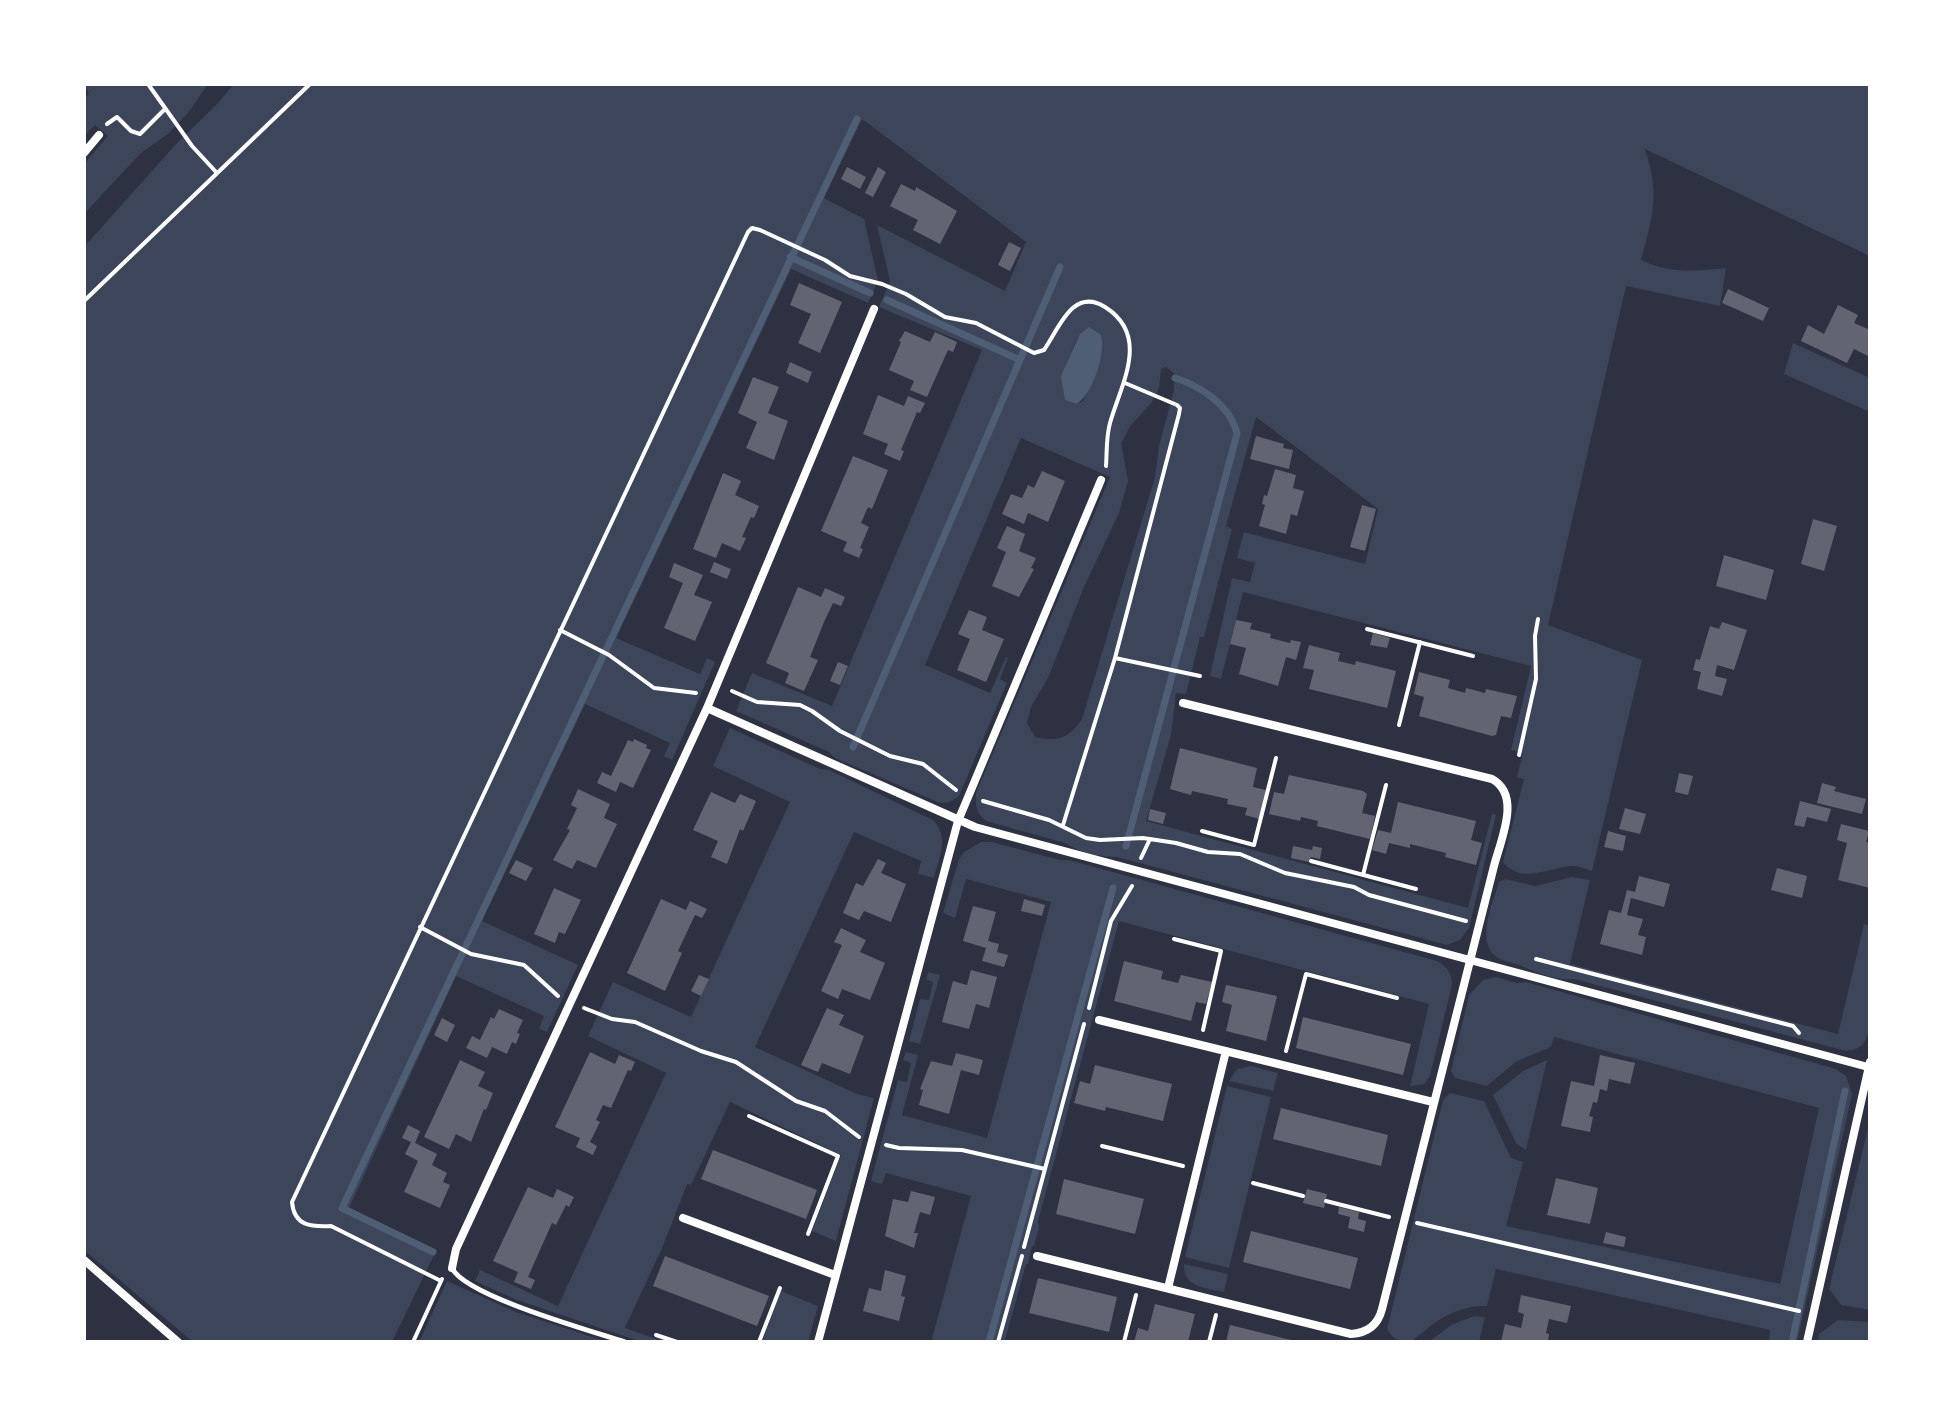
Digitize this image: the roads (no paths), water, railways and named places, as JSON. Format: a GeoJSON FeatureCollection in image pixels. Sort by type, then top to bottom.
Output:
{"type":"FeatureCollection","features":[{"type":"Feature","properties":{"kind":"street"},"geometry":{"type":"LineString","coordinates":[[84,153],[99,135]]}},
{"type":"Feature","properties":{"kind":"street"},"geometry":{"type":"LineString","coordinates":[[452,1268],[456,1249],[707,708],[874,309]]}},
{"type":"Feature","properties":{"kind":"street"},"geometry":{"type":"LineString","coordinates":[[818,1342],[958,821],[1101,480]]}},
{"type":"Feature","properties":{"kind":"street"},"geometry":{"type":"LineString","coordinates":[[1037,1256],[1351,1334],[1373,1326],[1380,1316],[1479,927],[1508,805],[1505,791],[1492,779],[1183,703]]}},
{"type":"Feature","properties":{"kind":"street"},"geometry":{"type":"LineString","coordinates":[[707,708],[958,821],[1869,1065],[1807,1342]]}},
{"type":"Feature","properties":{"kind":"street"},"geometry":{"type":"LineString","coordinates":[[1099,1020],[1433,1102]]}},
{"type":"Feature","properties":{"kind":"street"},"geometry":{"type":"LineString","coordinates":[[1168,1288],[1226,1051]]}},
{"type":"Feature","properties":{"kind":"street"},"geometry":{"type":"LineString","coordinates":[[683,1218],[835,1275]]}},
{"type":"Feature","properties":{"kind":"street"},"geometry":{"type":"LineString","coordinates":[[84,1260],[178,1342]]}},
{"type":"Feature","properties":{"kind":"lane"},"geometry":{"type":"LineString","coordinates":[[452,1268],[459,1279],[516,1306],[625,1342]]}},
{"type":"Feature","properties":{"kind":"waterway"},"geometry":{"type":"LineString","coordinates":[[433,1252],[342,1208],[857,119]]}},
{"type":"Feature","properties":{"kind":"waterway"},"geometry":{"type":"LineString","coordinates":[[790,257],[870,293]]}},
{"type":"Feature","properties":{"kind":"waterway"},"geometry":{"type":"LineString","coordinates":[[853,747],[1060,267]]}},
{"type":"Feature","properties":{"kind":"waterway"},"geometry":{"type":"LineString","coordinates":[[887,300],[1020,360]]}},
{"type":"Feature","properties":{"kind":"waterway"},"geometry":{"type":"LineString","coordinates":[[1126,846],[1237,434],[1234,424],[1214,398],[1175,378]]}},
{"type":"Feature","properties":{"kind":"waterway"},"geometry":{"type":"LineString","coordinates":[[989,1342],[1113,888]]}},
{"type":"Feature","properties":{"kind":"waterway"},"geometry":{"type":"LineString","coordinates":[[1792,1342],[1845,1091]]}}]}
